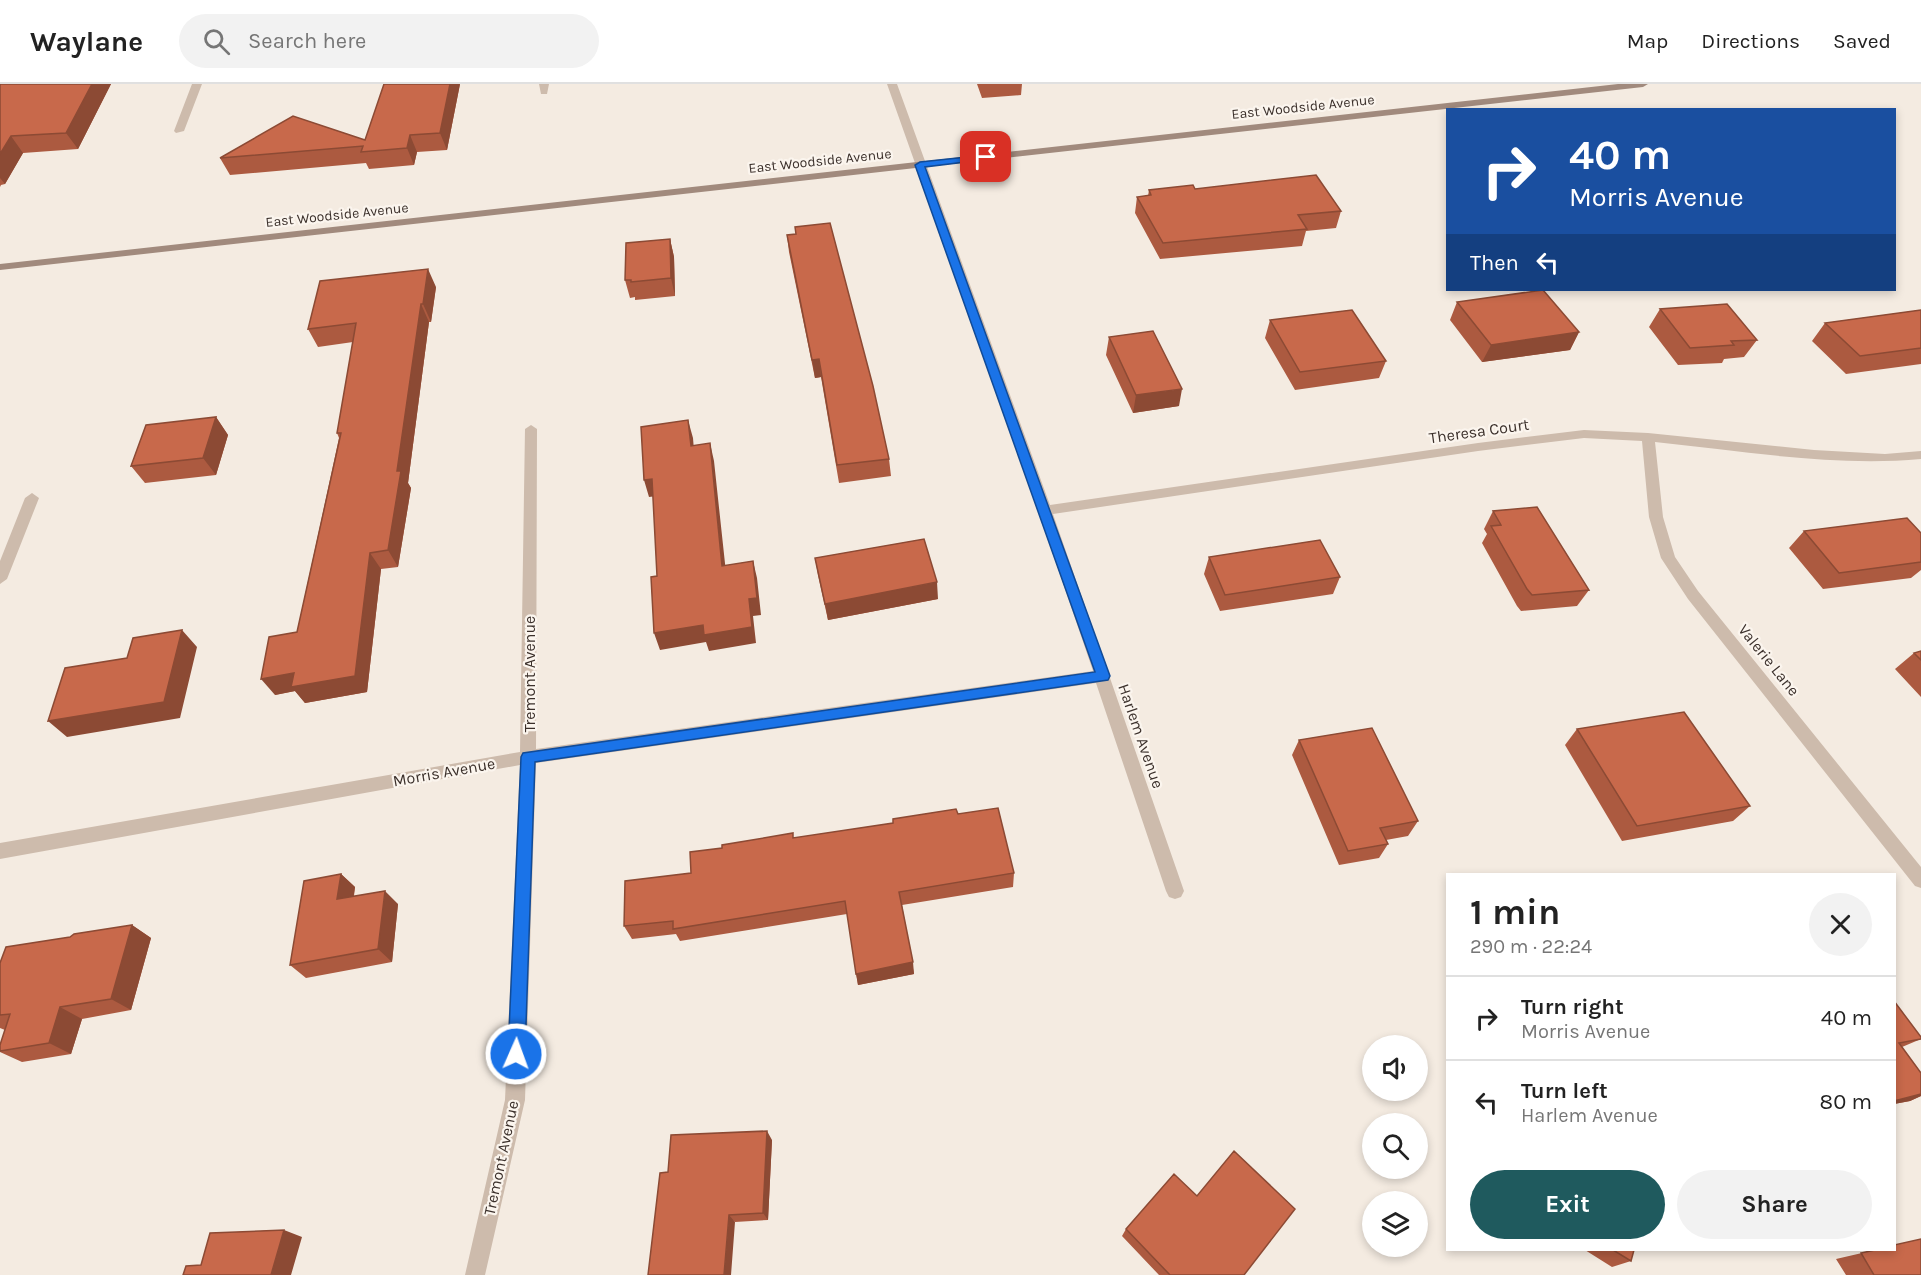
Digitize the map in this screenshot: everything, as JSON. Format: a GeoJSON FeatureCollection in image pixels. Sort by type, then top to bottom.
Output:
{"type":"FeatureCollection","features":[{"type":"Feature","properties":{"kind":"main road","name":"East Woodside Avenue"},"geometry":{"type":"LineString","coordinates":[[0,267],[1643,84]]}},
{"type":"Feature","properties":{"kind":"street"},"geometry":{"type":"LineString","coordinates":[[179,132],[197,84]]}},
{"type":"Feature","properties":{"kind":"street","name":"Harlem Avenue"},"geometry":{"type":"LineString","coordinates":[[892,84],[1045,510],[1175,891]]}},
{"type":"Feature","properties":{"kind":"street","name":"Tremont Avenue"},"geometry":{"type":"LineString","coordinates":[[475,1275],[515,1100],[528,757],[531,429]]}},
{"type":"Feature","properties":{"kind":"street","name":"Theresa Court"},"geometry":{"type":"LineString","coordinates":[[1045,510],[1478,447],[1584,434],[1648,437],[1814,454],[1885,458],[1921,455]]}},
{"type":"Feature","properties":{"kind":"street","name":"Valerie Lane"},"geometry":{"type":"LineString","coordinates":[[1648,437],[1656,517],[1668,558],[1693,595],[1921,880]]}},
{"type":"Feature","properties":{"kind":"street"},"geometry":{"type":"LineString","coordinates":[[0,579],[32,498]]}},
{"type":"Feature","properties":{"kind":"street","name":"Morris Avenue"},"geometry":{"type":"LineString","coordinates":[[0,851],[528,757],[1103,676]]}},
{"type":"Feature","properties":{"kind":"building"},"geometry":{"type":"Polygon","coordinates":[[[0,84],[92,84],[66,133],[11,136],[0,154],[0,84]]]}},
{"type":"Feature","properties":{"kind":"building"},"geometry":{"type":"Polygon","coordinates":[[[384,84],[450,84],[440,133],[410,135],[407,148],[361,152],[363,146],[220,158],[293,116],[365,140],[384,84]]]}},
{"type":"Feature","properties":{"kind":"building"},"geometry":{"type":"Polygon","coordinates":[[[1316,175],[1341,211],[1298,215],[1307,229],[1163,243],[1137,197],[1151,195],[1149,190],[1193,185],[1195,189],[1316,175]]]}},
{"type":"Feature","properties":{"kind":"building"},"geometry":{"type":"Polygon","coordinates":[[[830,223],[873,386],[889,459],[837,465],[819,359],[812,360],[787,235],[796,234],[795,227],[830,223]]]}},
{"type":"Feature","properties":{"kind":"building"},"geometry":{"type":"Polygon","coordinates":[[[670,239],[671,278],[631,282],[631,280],[625,280],[626,243],[670,239]]]}},
{"type":"Feature","properties":{"kind":"building"},"geometry":{"type":"Polygon","coordinates":[[[428,269],[397,471],[401,471],[388,550],[370,553],[355,676],[291,687],[294,673],[261,679],[269,637],[297,632],[341,433],[337,433],[356,323],[308,329],[320,281],[428,269]]]}},
{"type":"Feature","properties":{"kind":"building"},"geometry":{"type":"Polygon","coordinates":[[[1544,291],[1579,332],[1491,345],[1457,302],[1544,291]]]}},
{"type":"Feature","properties":{"kind":"building"},"geometry":{"type":"Polygon","coordinates":[[[1727,304],[1757,340],[1731,341],[1734,345],[1690,348],[1660,309],[1727,304]]]}},
{"type":"Feature","properties":{"kind":"building"},"geometry":{"type":"Polygon","coordinates":[[[1352,310],[1386,361],[1300,372],[1270,320],[1352,310]]]}},
{"type":"Feature","properties":{"kind":"building"},"geometry":{"type":"Polygon","coordinates":[[[1921,310],[1921,348],[1860,356],[1825,323],[1921,310]]]}},
{"type":"Feature","properties":{"kind":"building"},"geometry":{"type":"Polygon","coordinates":[[[1153,331],[1182,389],[1136,395],[1109,337],[1153,331]]]}},
{"type":"Feature","properties":{"kind":"building"},"geometry":{"type":"Polygon","coordinates":[[[216,417],[203,458],[131,466],[146,425],[216,417]]]}},
{"type":"Feature","properties":{"kind":"building"},"geometry":{"type":"Polygon","coordinates":[[[688,420],[691,446],[710,443],[722,566],[753,561],[757,598],[749,599],[752,627],[704,635],[703,625],[654,633],[651,577],[657,576],[652,479],[644,480],[641,427],[688,420]]]}},
{"type":"Feature","properties":{"kind":"building"},"geometry":{"type":"Polygon","coordinates":[[[1537,507],[1589,590],[1532,595],[1527,589],[1491,526],[1501,525],[1493,511],[1537,507]]]}},
{"type":"Feature","properties":{"kind":"building"},"geometry":{"type":"Polygon","coordinates":[[[1907,518],[1921,533],[1921,562],[1839,573],[1804,531],[1907,518]]]}},
{"type":"Feature","properties":{"kind":"building"},"geometry":{"type":"Polygon","coordinates":[[[924,539],[937,582],[825,604],[815,558],[924,539]]]}},
{"type":"Feature","properties":{"kind":"building"},"geometry":{"type":"Polygon","coordinates":[[[1320,540],[1340,577],[1225,595],[1209,557],[1320,540]]]}},
{"type":"Feature","properties":{"kind":"building"},"geometry":{"type":"Polygon","coordinates":[[[182,630],[164,702],[48,721],[65,668],[127,658],[133,638],[182,630]]]}},
{"type":"Feature","properties":{"kind":"building"},"geometry":{"type":"Polygon","coordinates":[[[1921,651],[1921,660],[1914,653],[1921,651]]]}},
{"type":"Feature","properties":{"kind":"building"},"geometry":{"type":"Polygon","coordinates":[[[1684,712],[1750,806],[1637,826],[1577,729],[1684,712]]]}},
{"type":"Feature","properties":{"kind":"building"},"geometry":{"type":"Polygon","coordinates":[[[1372,728],[1418,821],[1380,828],[1388,844],[1348,851],[1299,740],[1372,728]]]}},
{"type":"Feature","properties":{"kind":"building"},"geometry":{"type":"Polygon","coordinates":[[[998,808],[1014,873],[899,892],[913,962],[856,974],[845,901],[673,929],[673,921],[624,926],[625,881],[691,873],[690,852],[722,848],[722,845],[793,833],[793,838],[893,823],[893,819],[956,809],[958,814],[998,808]]]}},
{"type":"Feature","properties":{"kind":"building"},"geometry":{"type":"Polygon","coordinates":[[[341,874],[337,899],[385,891],[378,949],[290,965],[304,881],[341,874]]]}},
{"type":"Feature","properties":{"kind":"building"},"geometry":{"type":"Polygon","coordinates":[[[132,925],[111,999],[60,1007],[49,1043],[0,1051],[10,1014],[0,1015],[0,963],[6,947],[132,925]]]}},
{"type":"Feature","properties":{"kind":"building"},"geometry":{"type":"Polygon","coordinates":[[[1896,1004],[1921,1037],[1921,1039],[1899,1043],[1921,1073],[1921,1094],[1896,1100],[1896,1004]]]}},
{"type":"Feature","properties":{"kind":"building"},"geometry":{"type":"Polygon","coordinates":[[[767,1131],[763,1213],[729,1215],[724,1275],[648,1275],[660,1173],[668,1172],[671,1135],[767,1131]]]}},
{"type":"Feature","properties":{"kind":"building"},"geometry":{"type":"Polygon","coordinates":[[[1234,1151],[1295,1209],[1244,1275],[1170,1275],[1126,1229],[1174,1174],[1197,1196],[1234,1151]]]}},
{"type":"Feature","properties":{"kind":"building"},"geometry":{"type":"Polygon","coordinates":[[[284,1230],[271,1275],[183,1275],[186,1266],[201,1265],[210,1233],[284,1230]]]}},
{"type":"Feature","properties":{"kind":"building"},"geometry":{"type":"Polygon","coordinates":[[[1921,1239],[1921,1275],[1874,1275],[1861,1253],[1896,1251],[1896,1245],[1921,1239]]]}},
{"type":"Feature","properties":{"kind":"building"},"geometry":{"type":"Polygon","coordinates":[[[1615,1251],[1634,1251],[1631,1261],[1615,1251]]]}},
{"type":"Feature","properties":{"kind":"route"},"geometry":{"type":"LineString","coordinates":[[516,1054],[528,757],[1103,676],[920,165],[986,157]]}}]}
